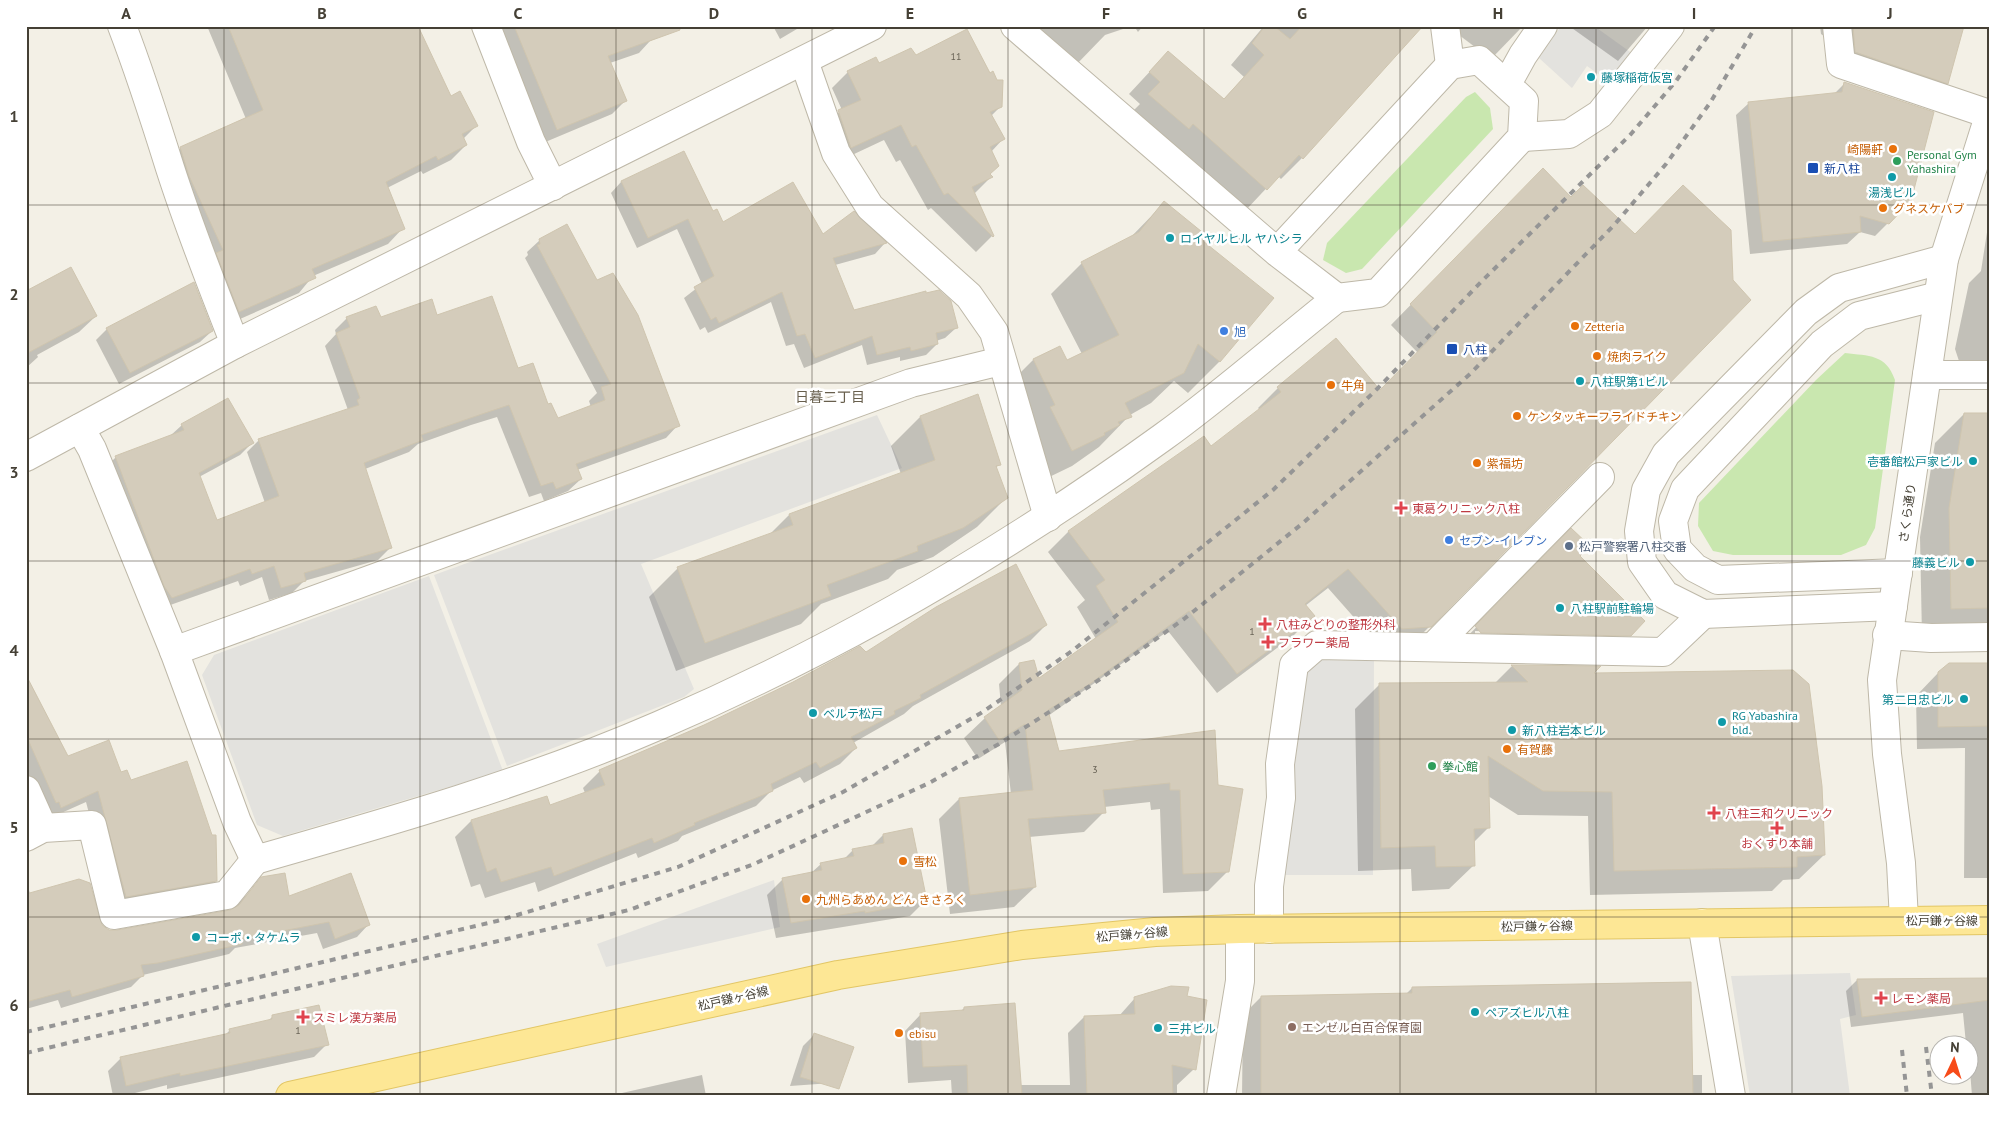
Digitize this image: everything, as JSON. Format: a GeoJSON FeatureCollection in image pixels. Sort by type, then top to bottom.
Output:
{"type":"FeatureCollection","features":[{"type":"Feature","properties":{"kind":"main road","name":"松戸鎌ヶ谷線"},"geometry":{"type":"LineString","coordinates":[[290,1096],[846,973],[1022,945],[1155,932],[1240,929],[1990,920]]}},
{"type":"Feature","properties":{"kind":"street"},"geometry":{"type":"LineString","coordinates":[[122,26],[150,101],[170,168],[199,252],[235,344]]}},
{"type":"Feature","properties":{"kind":"street"},"geometry":{"type":"LineString","coordinates":[[486,26],[531,142],[553,186]]}},
{"type":"Feature","properties":{"kind":"street"},"geometry":{"type":"LineString","coordinates":[[26,457],[235,344],[872,26]]}},
{"type":"Feature","properties":{"kind":"street"},"geometry":{"type":"LineString","coordinates":[[1015,26],[1277,252],[1337,298]]}},
{"type":"Feature","properties":{"kind":"street"},"geometry":{"type":"LineString","coordinates":[[1445,26],[1450,65]]}},
{"type":"Feature","properties":{"kind":"street"},"geometry":{"type":"LineString","coordinates":[[1507,84],[1523,55],[1543,26]]}},
{"type":"Feature","properties":{"kind":"street"},"geometry":{"type":"LineString","coordinates":[[1522,137],[1569,134],[1600,114],[1670,26]]}},
{"type":"Feature","properties":{"kind":"street"},"geometry":{"type":"LineString","coordinates":[[1837,26],[1841,64],[1990,113]]}},
{"type":"Feature","properties":{"kind":"street"},"geometry":{"type":"LineString","coordinates":[[26,790],[35,832],[92,825],[114,915],[227,895],[255,860],[409,816],[508,784],[660,725],[828,645],[1048,517],[1165,436],[1253,368],[1337,298],[1378,293],[1522,137],[1524,101],[1479,60],[1450,65],[1277,252]]}},
{"type":"Feature","properties":{"kind":"street"},"geometry":{"type":"LineString","coordinates":[[804,61],[836,153],[870,207],[969,296],[994,332],[1001,362],[1025,435],[1048,517]]}},
{"type":"Feature","properties":{"kind":"street","name":"さくら通り"},"geometry":{"type":"LineString","coordinates":[[1904,920],[1901,863],[1888,754],[1882,680],[1887,634],[1893,606],[1944,259],[1990,113]]}},
{"type":"Feature","properties":{"kind":"street"},"geometry":{"type":"LineString","coordinates":[[1893,606],[1703,614],[1665,595],[1642,562],[1640,531],[1646,490],[1666,454],[1806,312],[1839,288],[1944,259]]}},
{"type":"Feature","properties":{"kind":"street"},"geometry":{"type":"LineString","coordinates":[[1898,573],[1718,580],[1695,568],[1676,549],[1673,521],[1685,489],[1822,344],[1859,316],[1938,296]]}},
{"type":"Feature","properties":{"kind":"street"},"geometry":{"type":"LineString","coordinates":[[174,651],[911,383],[1001,362]]}},
{"type":"Feature","properties":{"kind":"street"},"geometry":{"type":"LineString","coordinates":[[1927,375],[1990,374]]}},
{"type":"Feature","properties":{"kind":"street"},"geometry":{"type":"LineString","coordinates":[[80,428],[92,449],[174,651],[237,822],[255,860]]}},
{"type":"Feature","properties":{"kind":"street"},"geometry":{"type":"LineString","coordinates":[[1434,646],[1600,477]]}},
{"type":"Feature","properties":{"kind":"street"},"geometry":{"type":"LineString","coordinates":[[1269,929],[1269,886],[1282,798],[1280,764],[1294,665],[1317,645],[1663,652],[1703,614]]}},
{"type":"Feature","properties":{"kind":"street"},"geometry":{"type":"LineString","coordinates":[[1887,634],[1931,638],[1990,637]]}},
{"type":"Feature","properties":{"kind":"street"},"geometry":{"type":"LineString","coordinates":[[1702,923],[1731,1096]]}},
{"type":"Feature","properties":{"kind":"street"},"geometry":{"type":"LineString","coordinates":[[1221,1096],[1240,981],[1240,929]]}},
{"type":"Feature","properties":{"kind":"green space"},"geometry":{"type":"Polygon","coordinates":[[[1475,92],[1490,108],[1493,129],[1362,269],[1346,273],[1323,260],[1327,243],[1466,97],[1475,92]]]}},
{"type":"Feature","properties":{"kind":"green space"},"geometry":{"type":"Polygon","coordinates":[[[1845,353],[1869,356],[1882,361],[1887,365],[1895,380],[1875,528],[1866,545],[1841,555],[1733,555],[1713,551],[1698,526],[1699,503],[1816,380],[1845,353]]]}},
{"type":"Feature","properties":{"kind":"shaded area"},"geometry":{"type":"Polygon","coordinates":[[[1561,26],[1594,26],[1633,54],[1611,83],[1587,66],[1572,88],[1539,58],[1561,26]]]}},
{"type":"Feature","properties":{"kind":"shaded area"},"geometry":{"type":"Polygon","coordinates":[[[877,415],[902,468],[641,564],[694,689],[684,697],[507,766],[434,575],[877,415]]]}},
{"type":"Feature","properties":{"kind":"shaded area"},"geometry":{"type":"Polygon","coordinates":[[[429,576],[503,771],[283,836],[257,825],[202,675],[214,655],[429,576]]]}},
{"type":"Feature","properties":{"kind":"shaded area"},"geometry":{"type":"Polygon","coordinates":[[[1322,660],[1374,661],[1373,875],[1284,875],[1278,871],[1307,671],[1322,660]]]}},
{"type":"Feature","properties":{"kind":"shaded area"},"geometry":{"type":"Polygon","coordinates":[[[774,880],[780,927],[606,967],[597,944],[774,880]]]}},
{"type":"Feature","properties":{"kind":"shaded area"},"geometry":{"type":"Polygon","coordinates":[[[1850,973],[1856,1015],[1840,1019],[1850,1096],[1750,1096],[1731,976],[1850,973]]]}},
{"type":"Feature","properties":{"kind":"building"},"geometry":{"type":"Polygon","coordinates":[[[228,26],[418,26],[451,96],[460,91],[478,126],[462,134],[467,145],[438,160],[436,156],[386,182],[405,229],[312,269],[316,278],[239,312],[216,253],[223,250],[189,176],[180,147],[263,110],[228,26]]]}},
{"type":"Feature","properties":{"kind":"building"},"geometry":{"type":"Polygon","coordinates":[[[514,26],[679,26],[680,30],[608,56],[627,101],[557,130],[514,26]]]}},
{"type":"Feature","properties":{"kind":"building"},"geometry":{"type":"Polygon","coordinates":[[[1265,26],[1274,26],[1290,39],[1302,26],[1423,26],[1303,159],[1299,155],[1267,190],[1193,124],[1189,129],[1148,94],[1160,82],[1149,72],[1168,51],[1224,99],[1264,55],[1252,43],[1265,26]]]}},
{"type":"Feature","properties":{"kind":"building"},"geometry":{"type":"Polygon","coordinates":[[[1853,26],[1964,26],[1948,84],[1855,52],[1853,26]]]}},
{"type":"Feature","properties":{"kind":"building"},"geometry":{"type":"Polygon","coordinates":[[[967,29],[990,73],[993,71],[997,80],[1003,80],[1002,107],[990,112],[1005,139],[990,147],[999,166],[990,174],[993,177],[972,187],[993,237],[948,193],[944,195],[916,145],[912,147],[901,125],[851,148],[838,110],[861,100],[847,71],[876,57],[879,63],[911,48],[916,55],[967,29]]]}},
{"type":"Feature","properties":{"kind":"building","name":"新八柱"},"geometry":{"type":"Polygon","coordinates":[[[1844,82],[1934,112],[1911,201],[1889,224],[1860,216],[1861,232],[1763,242],[1748,102],[1842,92],[1844,82]]]}},
{"type":"Feature","properties":{"kind":"building"},"geometry":{"type":"Polygon","coordinates":[[[684,151],[713,211],[717,209],[723,222],[793,182],[823,234],[854,211],[887,243],[833,258],[854,310],[926,291],[926,293],[939,290],[951,301],[958,328],[936,333],[938,344],[911,351],[910,347],[877,355],[872,336],[815,358],[805,334],[797,336],[782,292],[719,323],[716,317],[711,320],[694,287],[714,276],[688,219],[648,238],[621,181],[684,151]]]}},
{"type":"Feature","properties":{"kind":"building"},"geometry":{"type":"Polygon","coordinates":[[[1543,168],[1571,197],[1583,185],[1635,234],[1683,185],[1731,230],[1733,280],[1751,300],[1431,627],[1402,629],[1348,569],[1305,604],[1315,616],[1237,674],[1189,611],[1091,683],[1048,710],[1059,751],[1215,730],[1218,785],[1243,789],[1229,872],[1183,874],[1180,790],[1170,790],[1170,783],[1103,790],[1106,813],[1028,819],[1036,887],[970,895],[959,798],[1033,790],[1025,724],[999,740],[984,717],[1022,690],[1019,663],[1034,660],[1039,678],[1118,622],[1096,586],[1105,580],[1068,531],[1204,436],[1211,446],[1281,392],[1277,387],[1336,338],[1380,390],[1437,332],[1410,304],[1543,168]]]}},
{"type":"Feature","properties":{"kind":"building"},"geometry":{"type":"Polygon","coordinates":[[[1164,201],[1207,236],[1203,241],[1274,298],[1220,362],[1198,344],[1184,373],[1125,403],[1132,417],[1118,422],[1120,425],[1104,433],[1105,435],[1072,451],[1050,407],[1055,405],[1033,359],[1060,346],[1067,360],[1119,335],[1081,262],[1139,232],[1164,201]]]}},
{"type":"Feature","properties":{"kind":"building"},"geometry":{"type":"Polygon","coordinates":[[[567,224],[597,280],[613,273],[638,315],[680,426],[576,464],[582,479],[556,489],[553,482],[541,486],[509,405],[485,413],[421,435],[423,440],[364,463],[392,548],[304,573],[306,581],[281,588],[274,566],[252,574],[250,569],[172,598],[164,586],[115,456],[184,430],[181,424],[228,398],[254,443],[199,473],[217,520],[279,496],[258,439],[359,405],[357,400],[360,398],[336,333],[350,327],[346,317],[376,306],[381,317],[432,299],[437,315],[492,296],[518,368],[533,363],[548,404],[551,403],[558,418],[605,400],[601,387],[611,384],[537,245],[540,244],[539,239],[567,224]]]}},
{"type":"Feature","properties":{"kind":"building"},"geometry":{"type":"Polygon","coordinates":[[[71,267],[97,316],[26,354],[26,291],[71,267]]]}},
{"type":"Feature","properties":{"kind":"building"},"geometry":{"type":"Polygon","coordinates":[[[194,282],[213,331],[130,373],[106,328],[194,282]]]}},
{"type":"Feature","properties":{"kind":"building"},"geometry":{"type":"Polygon","coordinates":[[[978,394],[1001,465],[996,466],[1008,498],[963,528],[917,546],[918,551],[827,585],[831,596],[705,643],[677,567],[793,525],[789,514],[935,460],[920,416],[978,394]]]}},
{"type":"Feature","properties":{"kind":"building"},"geometry":{"type":"Polygon","coordinates":[[[1964,413],[1990,413],[1990,608],[1951,609],[1949,508],[1964,413]]]}},
{"type":"Feature","properties":{"kind":"building","name":"八柱駅前駐輪場"},"geometry":{"type":"Polygon","coordinates":[[[1571,528],[1590,546],[1580,556],[1645,621],[1631,636],[1481,633],[1475,626],[1571,528]]]}},
{"type":"Feature","properties":{"kind":"building","name":"ベルテ松戸"},"geometry":{"type":"Polygon","coordinates":[[[1016,564],[1047,625],[920,695],[921,698],[894,711],[895,714],[851,737],[857,748],[820,768],[816,762],[771,784],[773,791],[694,823],[695,825],[654,843],[652,838],[554,876],[551,867],[501,882],[496,868],[487,872],[471,820],[547,796],[550,805],[605,785],[599,770],[704,725],[793,682],[860,646],[866,652],[936,607],[1016,564]]]}},
{"type":"Feature","properties":{"kind":"building","name":"第二日忠ビル"},"geometry":{"type":"Polygon","coordinates":[[[1949,663],[1990,663],[1990,726],[1938,727],[1938,672],[1949,663]]]}},
{"type":"Feature","properties":{"kind":"building"},"geometry":{"type":"Polygon","coordinates":[[[1511,665],[1601,666],[1594,673],[1793,670],[1809,684],[1822,786],[1825,855],[1797,857],[1797,867],[1614,871],[1612,792],[1543,791],[1488,756],[1490,828],[1474,829],[1475,866],[1436,867],[1435,846],[1381,848],[1379,683],[1528,682],[1511,665]]]}},
{"type":"Feature","properties":{"kind":"building"},"geometry":{"type":"Polygon","coordinates":[[[26,675],[68,756],[109,740],[121,772],[127,770],[131,780],[187,761],[212,835],[216,835],[217,881],[126,897],[98,791],[61,808],[59,802],[56,803],[26,735],[26,675]]]}},
{"type":"Feature","properties":{"kind":"building"},"geometry":{"type":"Polygon","coordinates":[[[912,828],[927,901],[865,913],[865,911],[791,923],[782,878],[822,870],[820,863],[854,856],[852,849],[884,843],[883,834],[912,828]]]}},
{"type":"Feature","properties":{"kind":"building"},"geometry":{"type":"Polygon","coordinates":[[[285,873],[289,896],[351,873],[370,925],[335,939],[329,922],[241,939],[242,944],[158,963],[141,965],[144,976],[72,997],[70,990],[26,1002],[26,894],[79,879],[90,883],[102,925],[109,930],[117,930],[230,910],[239,905],[261,877],[285,873]]]}},
{"type":"Feature","properties":{"kind":"building"},"geometry":{"type":"Polygon","coordinates":[[[1990,978],[1990,1000],[1862,1017],[1857,979],[1990,978]]]}},
{"type":"Feature","properties":{"kind":"building"},"geometry":{"type":"Polygon","coordinates":[[[1691,982],[1693,1096],[1261,1096],[1261,996],[1412,993],[1412,987],[1691,982]]]}},
{"type":"Feature","properties":{"kind":"building"},"geometry":{"type":"Polygon","coordinates":[[[1171,986],[1189,987],[1187,996],[1207,1000],[1196,1070],[1172,1065],[1173,1096],[1087,1096],[1084,1016],[1135,1014],[1134,997],[1171,986]]]}},
{"type":"Feature","properties":{"kind":"building"},"geometry":{"type":"Polygon","coordinates":[[[1015,1003],[1022,1096],[968,1096],[967,1065],[923,1067],[920,1013],[964,1010],[964,1007],[1015,1003]]]}},
{"type":"Feature","properties":{"kind":"building"},"geometry":{"type":"Polygon","coordinates":[[[319,1005],[329,1045],[180,1076],[180,1073],[126,1086],[120,1057],[230,1033],[229,1029],[272,1019],[272,1015],[319,1005]]]}},
{"type":"Feature","properties":{"kind":"building"},"geometry":{"type":"Polygon","coordinates":[[[814,1033],[854,1047],[839,1089],[800,1077],[814,1033]]]}},
{"type":"Feature","properties":{"kind":"railway"},"geometry":{"type":"LineString","coordinates":[[26,1032],[497,921],[678,867],[843,792],[981,713],[1072,651],[1273,490],[1377,389],[1483,280],[1631,134],[1676,81],[1715,26]]}},
{"type":"Feature","properties":{"kind":"railway"},"geometry":{"type":"LineString","coordinates":[[26,1053],[629,910],[754,864],[929,783],[999,744],[1093,684],[1184,619],[1303,523],[1471,373],[1615,224],[1666,164],[1710,103],[1756,26]]}},
{"type":"Feature","properties":{"kind":"railway"},"geometry":{"type":"LineString","coordinates":[[1926,1047],[1932,1096]]}},
{"type":"Feature","properties":{"kind":"railway"},"geometry":{"type":"LineString","coordinates":[[1902,1050],[1907,1096]]}},
{"type":"Feature","properties":{"kind":"place","name":"藤塚稲荷仮宮"},"geometry":{"type":"Point","coordinates":[1591,77]}},
{"type":"Feature","properties":{"kind":"place","name":"崎陽軒"},"geometry":{"type":"Point","coordinates":[1893,149]}},
{"type":"Feature","properties":{"kind":"place","name":"Personal Gym Yahashira"},"geometry":{"type":"Point","coordinates":[1897,161]}},
{"type":"Feature","properties":{"kind":"place","name":"新八柱"},"geometry":{"type":"Point","coordinates":[1813,168]}},
{"type":"Feature","properties":{"kind":"place","name":"湯浅ビル"},"geometry":{"type":"Point","coordinates":[1892,177]}},
{"type":"Feature","properties":{"kind":"place","name":"グネスケバブ"},"geometry":{"type":"Point","coordinates":[1883,208]}},
{"type":"Feature","properties":{"kind":"place","name":"ロイヤルヒル ヤハシラ"},"geometry":{"type":"Point","coordinates":[1170,238]}},
{"type":"Feature","properties":{"kind":"place","name":"Zetteria"},"geometry":{"type":"Point","coordinates":[1575,326]}},
{"type":"Feature","properties":{"kind":"place","name":"旭"},"geometry":{"type":"Point","coordinates":[1224,331]}},
{"type":"Feature","properties":{"kind":"place","name":"八柱"},"geometry":{"type":"Point","coordinates":[1452,349]}},
{"type":"Feature","properties":{"kind":"place","name":"焼肉ライク"},"geometry":{"type":"Point","coordinates":[1597,356]}},
{"type":"Feature","properties":{"kind":"place","name":"八柱駅第1ビル"},"geometry":{"type":"Point","coordinates":[1580,381]}},
{"type":"Feature","properties":{"kind":"place","name":"牛角"},"geometry":{"type":"Point","coordinates":[1331,385]}},
{"type":"Feature","properties":{"kind":"place","name":"ケンタッキーフライドチキン"},"geometry":{"type":"Point","coordinates":[1517,416]}},
{"type":"Feature","properties":{"kind":"place","name":"壱番館松戸家ビル"},"geometry":{"type":"Point","coordinates":[1973,461]}},
{"type":"Feature","properties":{"kind":"place","name":"紫福坊"},"geometry":{"type":"Point","coordinates":[1477,463]}},
{"type":"Feature","properties":{"kind":"place","name":"東葛クリニック八柱"},"geometry":{"type":"Point","coordinates":[1401,508]}},
{"type":"Feature","properties":{"kind":"place","name":"セブン-イレブン"},"geometry":{"type":"Point","coordinates":[1449,540]}},
{"type":"Feature","properties":{"kind":"place","name":"松戸警察署八柱交番"},"geometry":{"type":"Point","coordinates":[1569,546]}},
{"type":"Feature","properties":{"kind":"place","name":"藤義ビル"},"geometry":{"type":"Point","coordinates":[1970,562]}},
{"type":"Feature","properties":{"kind":"place","name":"八柱駅前駐輪場"},"geometry":{"type":"Point","coordinates":[1560,608]}},
{"type":"Feature","properties":{"kind":"place","name":"八柱みどりの整形外科"},"geometry":{"type":"Point","coordinates":[1265,624]}},
{"type":"Feature","properties":{"kind":"place","name":"フラワー薬局"},"geometry":{"type":"Point","coordinates":[1268,642]}},
{"type":"Feature","properties":{"kind":"place","name":"第二日忠ビル"},"geometry":{"type":"Point","coordinates":[1964,699]}},
{"type":"Feature","properties":{"kind":"place","name":"ベルテ松戸"},"geometry":{"type":"Point","coordinates":[813,713]}},
{"type":"Feature","properties":{"kind":"place","name":"RG Yabashira bld."},"geometry":{"type":"Point","coordinates":[1722,722]}},
{"type":"Feature","properties":{"kind":"place","name":"新八柱岩本ビル"},"geometry":{"type":"Point","coordinates":[1512,730]}},
{"type":"Feature","properties":{"kind":"place","name":"有賀藤"},"geometry":{"type":"Point","coordinates":[1507,749]}},
{"type":"Feature","properties":{"kind":"place","name":"拳心館"},"geometry":{"type":"Point","coordinates":[1432,766]}},
{"type":"Feature","properties":{"kind":"place","name":"八柱三和クリニック"},"geometry":{"type":"Point","coordinates":[1714,813]}},
{"type":"Feature","properties":{"kind":"place","name":"おくすり本舗"},"geometry":{"type":"Point","coordinates":[1777,828]}},
{"type":"Feature","properties":{"kind":"place","name":"雪松"},"geometry":{"type":"Point","coordinates":[903,861]}},
{"type":"Feature","properties":{"kind":"place","name":"九州らあめん どん きさろく"},"geometry":{"type":"Point","coordinates":[806,899]}},
{"type":"Feature","properties":{"kind":"place","name":"コーポ・タケムラ"},"geometry":{"type":"Point","coordinates":[196,937]}},
{"type":"Feature","properties":{"kind":"place","name":"レモン薬局"},"geometry":{"type":"Point","coordinates":[1881,998]}},
{"type":"Feature","properties":{"kind":"place","name":"ペアズヒル八柱"},"geometry":{"type":"Point","coordinates":[1475,1012]}},
{"type":"Feature","properties":{"kind":"place","name":"スミレ漢方薬局"},"geometry":{"type":"Point","coordinates":[303,1017]}},
{"type":"Feature","properties":{"kind":"place","name":"エンゼル白百合保育園"},"geometry":{"type":"Point","coordinates":[1292,1027]}},
{"type":"Feature","properties":{"kind":"place","name":"三井ビル"},"geometry":{"type":"Point","coordinates":[1158,1028]}},
{"type":"Feature","properties":{"kind":"place","name":"ebisu"},"geometry":{"type":"Point","coordinates":[899,1033]}},
{"type":"Feature","properties":{"kind":"district","name":"日暮二丁目"},"geometry":{"type":"Point","coordinates":[830,397]}}]}
